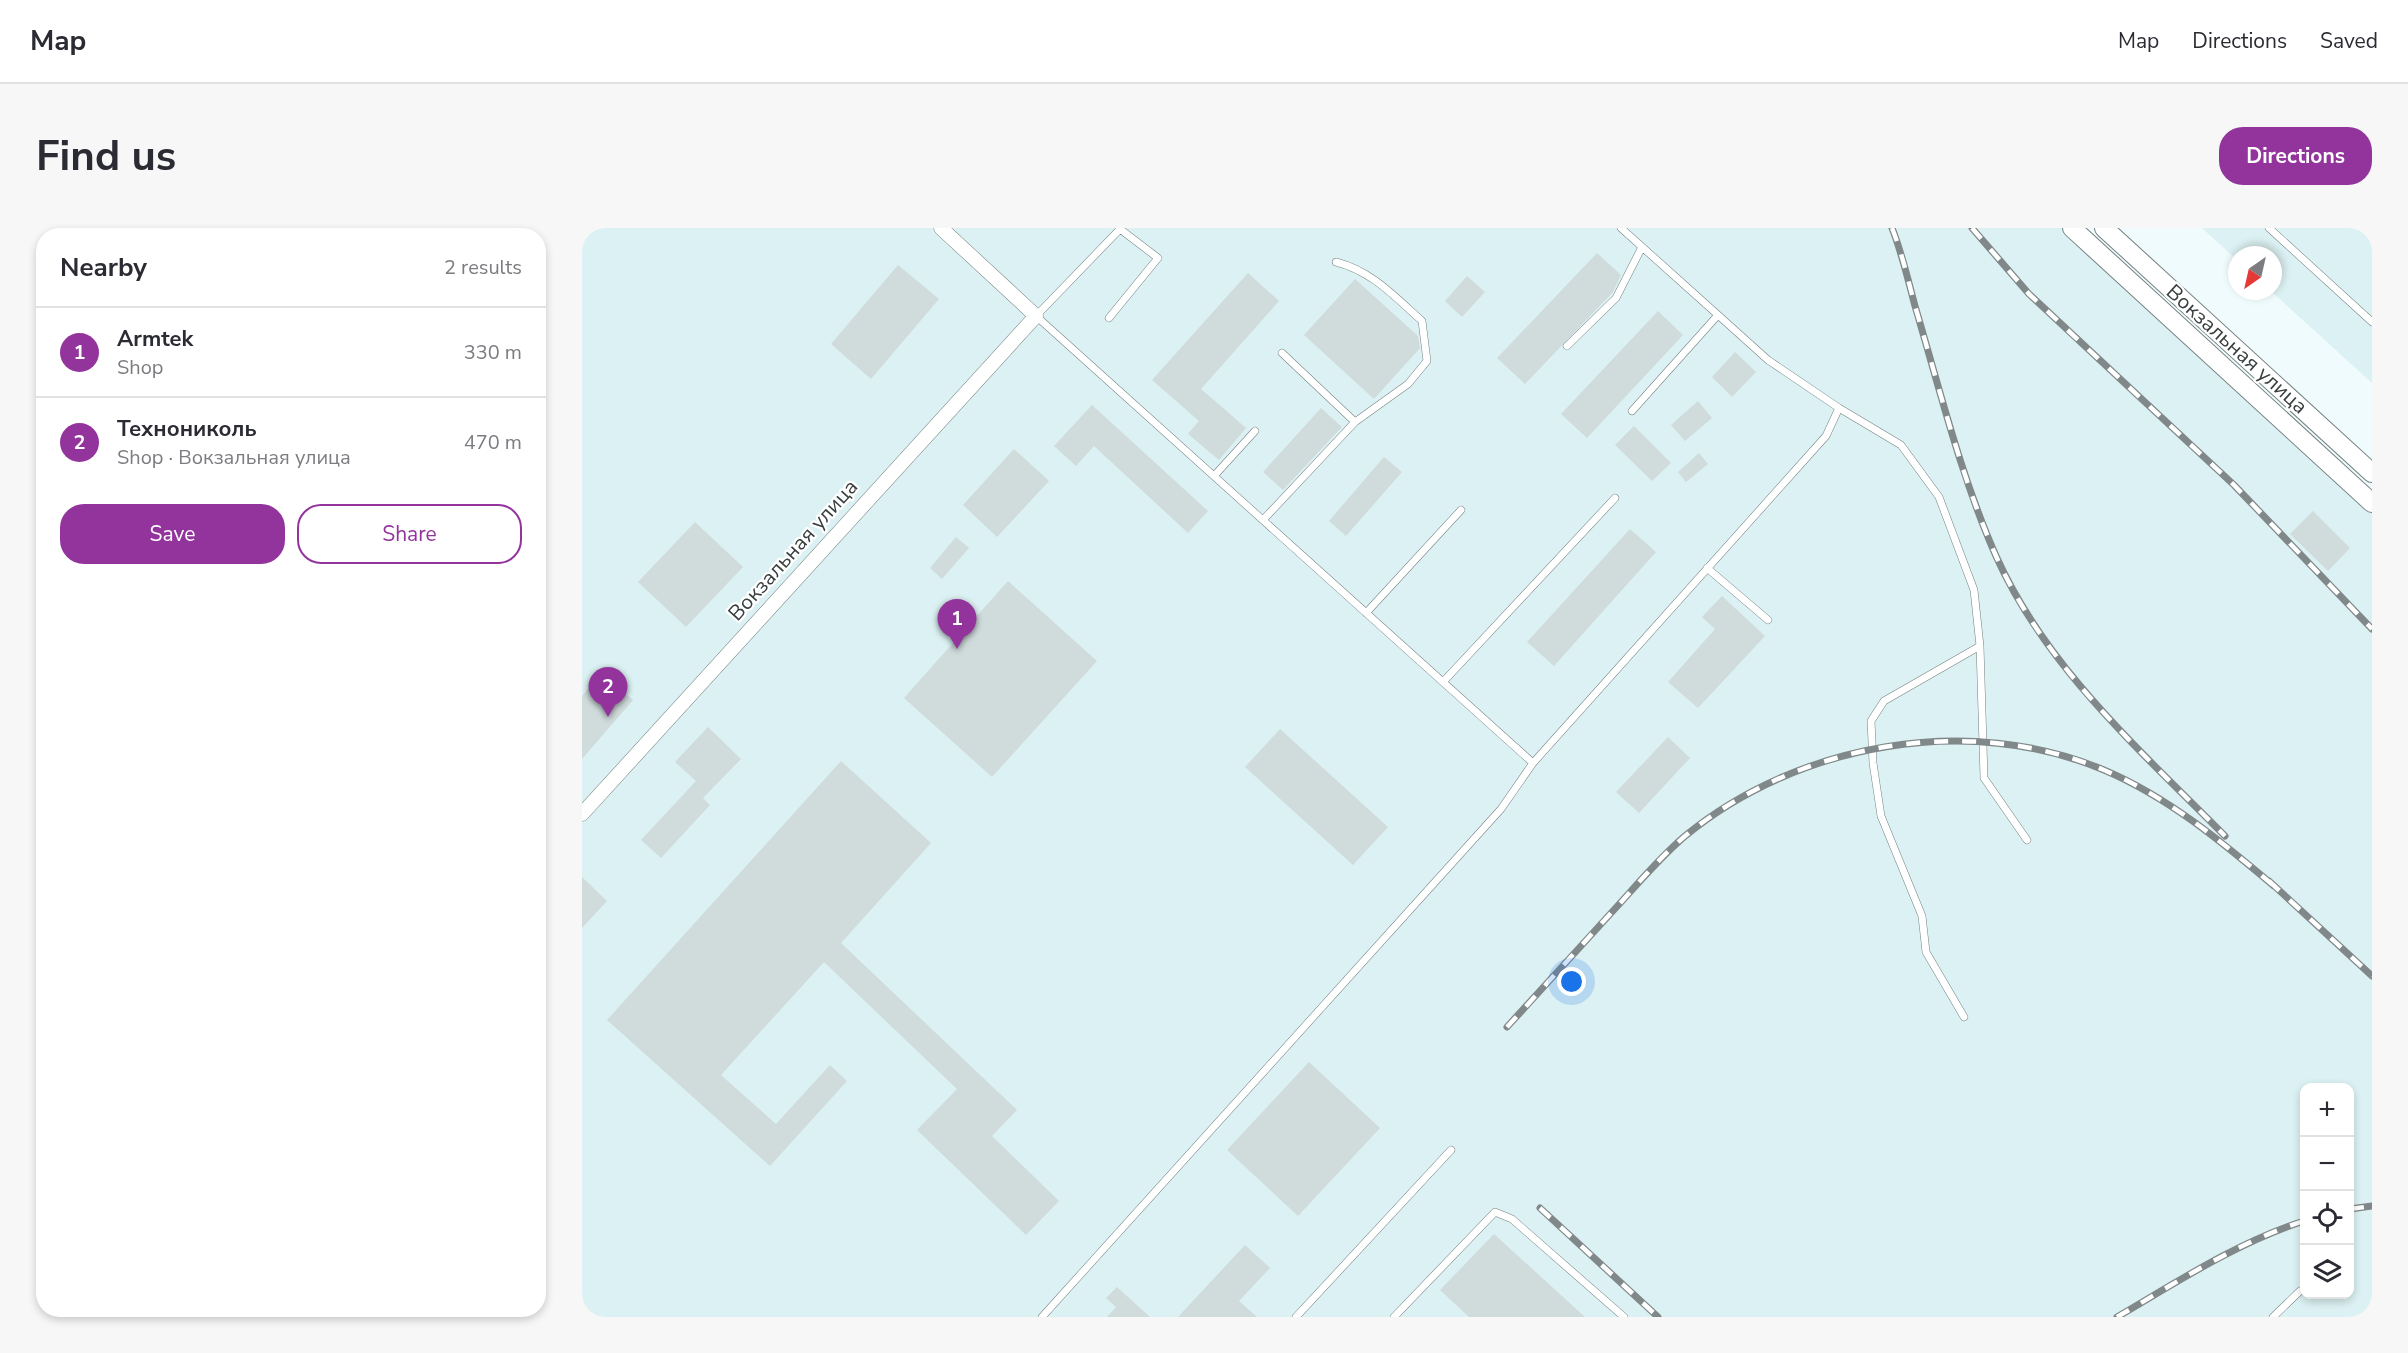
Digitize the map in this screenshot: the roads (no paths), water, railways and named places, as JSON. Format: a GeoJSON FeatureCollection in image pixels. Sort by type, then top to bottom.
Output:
{"type":"FeatureCollection","features":[{"type":"Feature","properties":{"kind":"main road","name":"Вокзальная улица"},"geometry":{"type":"LineString","coordinates":[[2073,228],[2372,503]]}},
{"type":"Feature","properties":{"kind":"main road"},"geometry":{"type":"LineString","coordinates":[[2104,228],[2372,473]]}},
{"type":"Feature","properties":{"kind":"street"},"geometry":{"type":"LineString","coordinates":[[940,228],[1036,316]]}},
{"type":"Feature","properties":{"kind":"street","name":"Вокзальная улица"},"geometry":{"type":"LineString","coordinates":[[582,814],[1036,316]]}},
{"type":"Feature","properties":{"kind":"lane"},"geometry":{"type":"LineString","coordinates":[[1621,228],[1768,360],[1839,408],[1901,445],[1939,497],[1974,590],[1980,646],[1984,777],[2027,840]]}},
{"type":"Feature","properties":{"kind":"lane"},"geometry":{"type":"LineString","coordinates":[[2269,228],[2372,322]]}},
{"type":"Feature","properties":{"kind":"lane"},"geometry":{"type":"LineString","coordinates":[[1109,318],[1158,258],[1120,229],[1036,316],[1533,762]]}},
{"type":"Feature","properties":{"kind":"lane"},"geometry":{"type":"LineString","coordinates":[[1567,346],[1616,298],[1642,247]]}},
{"type":"Feature","properties":{"kind":"lane"},"geometry":{"type":"LineString","coordinates":[[1263,520],[1355,422],[1408,384],[1427,361],[1422,321],[1383,285],[1357,267],[1336,262]]}},
{"type":"Feature","properties":{"kind":"lane"},"geometry":{"type":"LineString","coordinates":[[1632,411],[1718,315]]}},
{"type":"Feature","properties":{"kind":"lane"},"geometry":{"type":"LineString","coordinates":[[1282,353],[1355,422]]}},
{"type":"Feature","properties":{"kind":"lane"},"geometry":{"type":"LineString","coordinates":[[1042,1317],[1502,809],[1533,762],[1826,436],[1839,408]]}},
{"type":"Feature","properties":{"kind":"lane"},"geometry":{"type":"LineString","coordinates":[[1214,476],[1255,431]]}},
{"type":"Feature","properties":{"kind":"lane"},"geometry":{"type":"LineString","coordinates":[[1443,682],[1615,498]]}},
{"type":"Feature","properties":{"kind":"lane"},"geometry":{"type":"LineString","coordinates":[[1366,613],[1461,510]]}},
{"type":"Feature","properties":{"kind":"lane"},"geometry":{"type":"LineString","coordinates":[[1707,568],[1768,620]]}},
{"type":"Feature","properties":{"kind":"lane"},"geometry":{"type":"LineString","coordinates":[[1964,1017],[1926,952],[1922,916],[1881,816],[1873,763],[1871,721],[1884,701],[1980,646]]}},
{"type":"Feature","properties":{"kind":"lane"},"geometry":{"type":"LineString","coordinates":[[1296,1317],[1451,1150]]}},
{"type":"Feature","properties":{"kind":"lane"},"geometry":{"type":"LineString","coordinates":[[1394,1317],[1495,1212],[1512,1219],[1624,1317]]}},
{"type":"Feature","properties":{"kind":"lane"},"geometry":{"type":"LineString","coordinates":[[2273,1317],[2300,1291]]}},
{"type":"Feature","properties":{"kind":"railway"},"geometry":{"type":"LineString","coordinates":[[1892,228],[1972,495],[1996,556],[2017,597],[2041,635],[2098,706],[2225,836]]}},
{"type":"Feature","properties":{"kind":"railway"},"geometry":{"type":"LineString","coordinates":[[1972,228],[2029,294],[2234,485],[2372,629]]}},
{"type":"Feature","properties":{"kind":"railway"},"geometry":{"type":"LineString","coordinates":[[1507,1027],[1647,873],[1685,836],[1730,804],[1779,778],[1832,759],[1886,747],[1942,741],[1997,743],[2052,753],[2104,770],[2150,793],[2194,822],[2274,886]]}},
{"type":"Feature","properties":{"kind":"railway"},"geometry":{"type":"LineString","coordinates":[[2269,881],[2372,976]]}},
{"type":"Feature","properties":{"kind":"railway"},"geometry":{"type":"LineString","coordinates":[[2354,1208],[2372,1206]]}},
{"type":"Feature","properties":{"kind":"railway"},"geometry":{"type":"LineString","coordinates":[[1540,1208],[1658,1317]]}},
{"type":"Feature","properties":{"kind":"railway"},"geometry":{"type":"LineString","coordinates":[[2117,1317],[2232,1251],[2300,1222]]}},
{"type":"Feature","properties":{"kind":"place","name":"Armtek"},"geometry":{"type":"Point","coordinates":[957,649]}},
{"type":"Feature","properties":{"kind":"place","name":"Технониколь"},"geometry":{"type":"Point","coordinates":[608,717]}}]}
